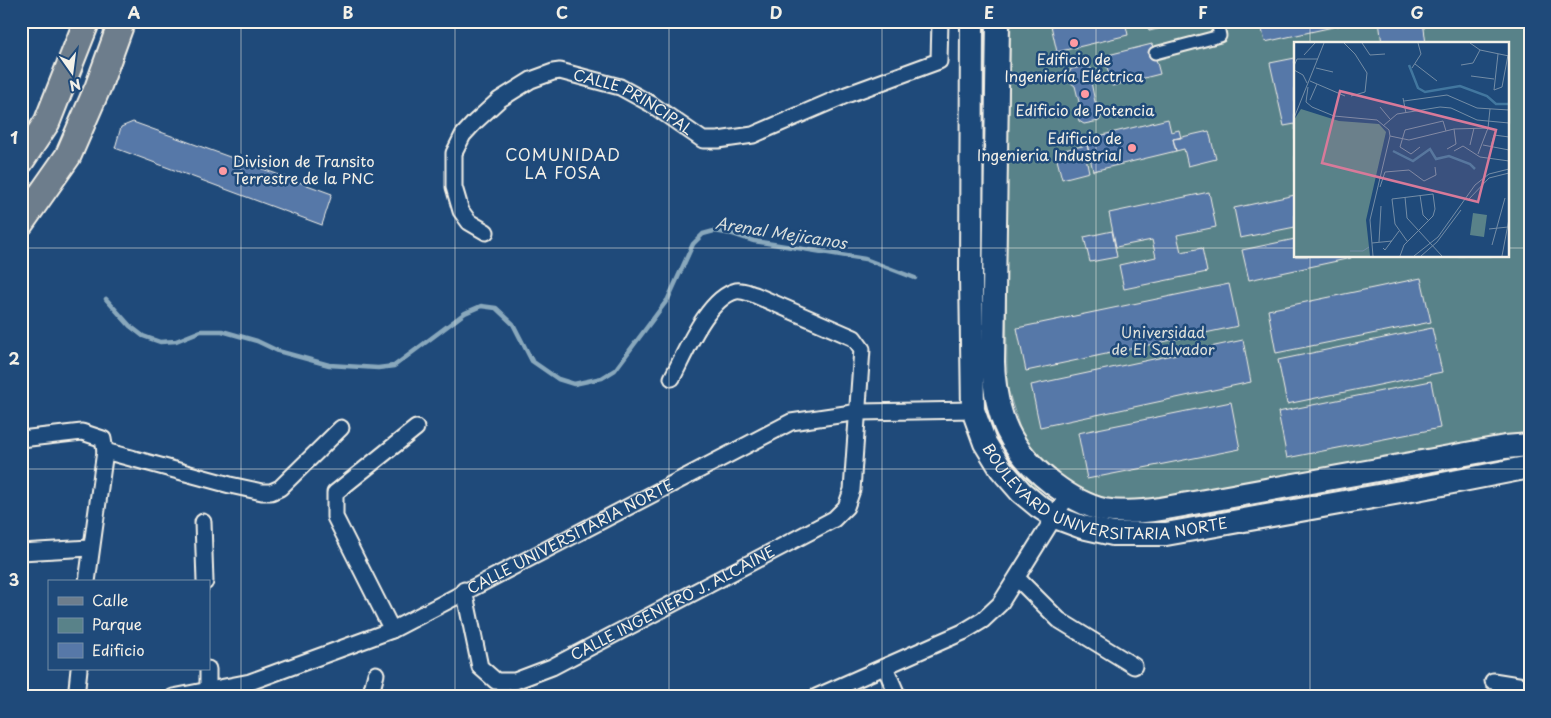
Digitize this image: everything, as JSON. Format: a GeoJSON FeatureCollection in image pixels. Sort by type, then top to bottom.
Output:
{"type":"FeatureCollection","features":[{"type":"Feature","properties":{"kind":"main road"},"geometry":{"type":"LineString","coordinates":[[21,161],[48,122],[86,21]]}},
{"type":"Feature","properties":{"kind":"main road"},"geometry":{"type":"LineString","coordinates":[[104,21],[109,26],[121,21]]}},
{"type":"Feature","properties":{"kind":"main road"},"geometry":{"type":"LineString","coordinates":[[21,223],[68,156],[100,80],[121,21]]}},
{"type":"Feature","properties":{"kind":"main road","name":"BOULEVARD UNIVERSITARIA NORTE"},"geometry":{"type":"LineString","coordinates":[[972,21],[970,275],[973,410],[985,443],[1002,469],[1021,492],[1038,506],[1056,517],[1082,527],[1113,534],[1166,534],[1417,490],[1530,467]]}},
{"type":"Feature","properties":{"kind":"main road","name":"BOULEVARD UNIVERSITARIA NORTE"},"geometry":{"type":"LineString","coordinates":[[998,21],[994,362],[996,398],[1004,425],[1021,454],[1036,470],[1068,496],[1106,510],[1149,510],[1504,447],[1530,445]]}},
{"type":"Feature","properties":{"kind":"main road"},"geometry":{"type":"LineString","coordinates":[[68,68],[80,59],[92,57],[101,65],[100,80]]}},
{"type":"Feature","properties":{"kind":"street","name":"CALLE PRINCIPAL"},"geometry":{"type":"LineString","coordinates":[[486,232],[469,222],[461,211],[454,187],[454,153],[464,135],[475,122],[499,100],[531,80],[560,71],[620,87],[651,104],[703,140],[733,140],[752,135],[846,94],[939,61],[940,21]]}},
{"type":"Feature","properties":{"kind":"street"},"geometry":{"type":"LineString","coordinates":[[1155,53],[1220,36],[1217,21]]}},
{"type":"Feature","properties":{"kind":"street","name":"CALLE INGENIERO J. ALCAINE"},"geometry":{"type":"LineString","coordinates":[[464,590],[480,668],[496,680],[515,681],[552,667],[834,519],[846,507],[852,490],[859,412],[861,344],[854,338],[742,291],[733,292],[721,299],[708,312],[672,378]]}},
{"type":"Feature","properties":{"kind":"street","name":"CALLE UNIVERSITARIA NORTE"},"geometry":{"type":"LineString","coordinates":[[172,697],[208,688],[250,682],[392,630],[464,590],[791,422],[859,412],[973,410]]}},
{"type":"Feature","properties":{"kind":"street"},"geometry":{"type":"LineString","coordinates":[[105,451],[230,485],[271,492],[280,488],[341,428]]}},
{"type":"Feature","properties":{"kind":"street"},"geometry":{"type":"LineString","coordinates":[[392,630],[335,517],[335,493],[416,428]]}},
{"type":"Feature","properties":{"kind":"street"},"geometry":{"type":"LineString","coordinates":[[21,439],[82,432],[97,435],[103,440],[105,451],[90,548],[87,580]]}},
{"type":"Feature","properties":{"kind":"street"},"geometry":{"type":"LineString","coordinates":[[816,697],[963,632],[983,620],[1000,604],[1068,496]]}},
{"type":"Feature","properties":{"kind":"street"},"geometry":{"type":"LineString","coordinates":[[203,522],[205,580]]}},
{"type":"Feature","properties":{"kind":"street"},"geometry":{"type":"LineString","coordinates":[[21,552],[90,548]]}},
{"type":"Feature","properties":{"kind":"street"},"geometry":{"type":"LineString","coordinates":[[1017,578],[1059,620],[1134,666]]}},
{"type":"Feature","properties":{"kind":"street"},"geometry":{"type":"LineString","coordinates":[[885,667],[898,697]]}},
{"type":"Feature","properties":{"kind":"street"},"geometry":{"type":"LineString","coordinates":[[76,697],[79,670]]}},
{"type":"Feature","properties":{"kind":"street"},"geometry":{"type":"LineString","coordinates":[[208,670],[208,688]]}},
{"type":"Feature","properties":{"kind":"street"},"geometry":{"type":"LineString","coordinates":[[370,697],[376,674]]}},
{"type":"Feature","properties":{"kind":"street"},"geometry":{"type":"LineString","coordinates":[[1492,680],[1530,687]]}},
{"type":"Feature","properties":{"kind":"green space"},"geometry":{"type":"Polygon","coordinates":[[[980,21],[991,21],[988,379],[1041,488],[1034,490],[997,449],[982,409],[980,21]]]}},
{"type":"Feature","properties":{"kind":"green space","name":"Universidad de El Salvador"},"geometry":{"type":"Polygon","coordinates":[[[1011,21],[1530,21],[1530,439],[1179,498],[1113,502],[1060,479],[1024,442],[1007,386],[1006,240],[1011,21]]]}},
{"type":"Feature","properties":{"kind":"building","name":"Edificio de Ingeniería Eléctrica"},"geometry":{"type":"Polygon","coordinates":[[[1050,21],[1125,21],[1128,35],[1057,52],[1050,21]]]}},
{"type":"Feature","properties":{"kind":"building"},"geometry":{"type":"Polygon","coordinates":[[[1147,21],[1191,21],[1149,31],[1147,21]]]}},
{"type":"Feature","properties":{"kind":"building"},"geometry":{"type":"Polygon","coordinates":[[[1260,21],[1351,21],[1351,23],[1265,42],[1260,21]]]}},
{"type":"Feature","properties":{"kind":"building"},"geometry":{"type":"Polygon","coordinates":[[[1379,21],[1423,21],[1426,42],[1382,42],[1379,21]]]}},
{"type":"Feature","properties":{"kind":"building"},"geometry":{"type":"Polygon","coordinates":[[[1152,44],[1160,74],[1112,86],[1104,56],[1152,44]]]}},
{"type":"Feature","properties":{"kind":"building"},"geometry":{"type":"Polygon","coordinates":[[[1294,58],[1294,124],[1284,126],[1270,63],[1294,58]]]}},
{"type":"Feature","properties":{"kind":"building","name":"Edificio de Potencia"},"geometry":{"type":"Polygon","coordinates":[[[1087,66],[1092,69],[1094,78],[1091,82],[1095,102],[1100,104],[1102,116],[1099,121],[1084,124],[1079,121],[1077,110],[1080,106],[1075,86],[1071,83],[1069,74],[1071,69],[1087,66]]]}},
{"type":"Feature","properties":{"kind":"building","name":"Edificio de Ingenieria Industrial"},"geometry":{"type":"Polygon","coordinates":[[[1168,119],[1171,132],[1179,130],[1181,138],[1173,139],[1176,151],[1093,171],[1086,139],[1168,119]]]}},
{"type":"Feature","properties":{"kind":"building","name":"Division de Transito Terrestre de la PNC"},"geometry":{"type":"Polygon","coordinates":[[[133,122],[332,194],[322,225],[115,148],[121,127],[133,122]]]}},
{"type":"Feature","properties":{"kind":"building"},"geometry":{"type":"Polygon","coordinates":[[[1209,131],[1216,159],[1188,166],[1184,149],[1176,151],[1173,139],[1209,131]]]}},
{"type":"Feature","properties":{"kind":"building"},"geometry":{"type":"Polygon","coordinates":[[[1087,145],[1090,157],[1086,158],[1089,172],[1062,179],[1055,152],[1087,145]]]}},
{"type":"Feature","properties":{"kind":"building"},"geometry":{"type":"Polygon","coordinates":[[[1209,192],[1216,227],[1177,235],[1181,252],[1202,248],[1207,272],[1124,289],[1119,265],[1156,257],[1152,240],[1116,247],[1109,213],[1209,192]]]}},
{"type":"Feature","properties":{"kind":"building"},"geometry":{"type":"Polygon","coordinates":[[[1294,195],[1294,227],[1240,238],[1234,208],[1294,195]]]}},
{"type":"Feature","properties":{"kind":"building"},"geometry":{"type":"Polygon","coordinates":[[[1112,231],[1117,257],[1090,262],[1084,237],[1112,231]]]}},
{"type":"Feature","properties":{"kind":"building"},"geometry":{"type":"Polygon","coordinates":[[[1294,239],[1294,258],[1351,258],[1249,280],[1242,250],[1294,239]]]}},
{"type":"Feature","properties":{"kind":"building"},"geometry":{"type":"Polygon","coordinates":[[[1421,278],[1431,322],[1276,353],[1268,310],[1421,278]]]}},
{"type":"Feature","properties":{"kind":"building"},"geometry":{"type":"Polygon","coordinates":[[[1229,284],[1238,326],[1026,371],[1017,328],[1229,284]]]}},
{"type":"Feature","properties":{"kind":"building"},"geometry":{"type":"Polygon","coordinates":[[[1432,328],[1442,372],[1287,404],[1278,360],[1432,328]]]}},
{"type":"Feature","properties":{"kind":"building"},"geometry":{"type":"Polygon","coordinates":[[[1243,340],[1251,382],[1040,427],[1031,385],[1243,340]]]}},
{"type":"Feature","properties":{"kind":"building"},"geometry":{"type":"Polygon","coordinates":[[[1431,381],[1440,428],[1287,458],[1278,412],[1431,381]]]}},
{"type":"Feature","properties":{"kind":"building"},"geometry":{"type":"Polygon","coordinates":[[[1231,402],[1240,449],[1087,479],[1078,433],[1231,402]]]}},
{"type":"Feature","properties":{"kind":"waterway","name":"Arenal Mejicanos"},"geometry":{"type":"LineString","coordinates":[[106,299],[130,326],[143,336],[160,342],[176,341],[201,331],[222,331],[257,341],[278,351],[329,365],[378,368],[394,366],[465,313],[481,306],[496,308],[513,324],[532,361],[558,379],[574,384],[602,378],[615,370],[668,299],[693,244],[703,234],[714,231],[733,234],[754,241],[865,259],[915,278]]}},
{"type":"Feature","properties":{"kind":"place","name":"Edificio de Ingeniería Eléctrica"},"geometry":{"type":"Point","coordinates":[1074,43]}},
{"type":"Feature","properties":{"kind":"place","name":"Edificio de Potencia"},"geometry":{"type":"Point","coordinates":[1085,94]}},
{"type":"Feature","properties":{"kind":"place","name":"Edificio de Ingenieria Industrial"},"geometry":{"type":"Point","coordinates":[1132,148]}},
{"type":"Feature","properties":{"kind":"place","name":"Division de Transito Terrestre de la PNC"},"geometry":{"type":"Point","coordinates":[223,171]}},
{"type":"Feature","properties":{"kind":"district","name":"COMUNIDAD LA FOSA"},"geometry":{"type":"Point","coordinates":[563,164]}}]}
